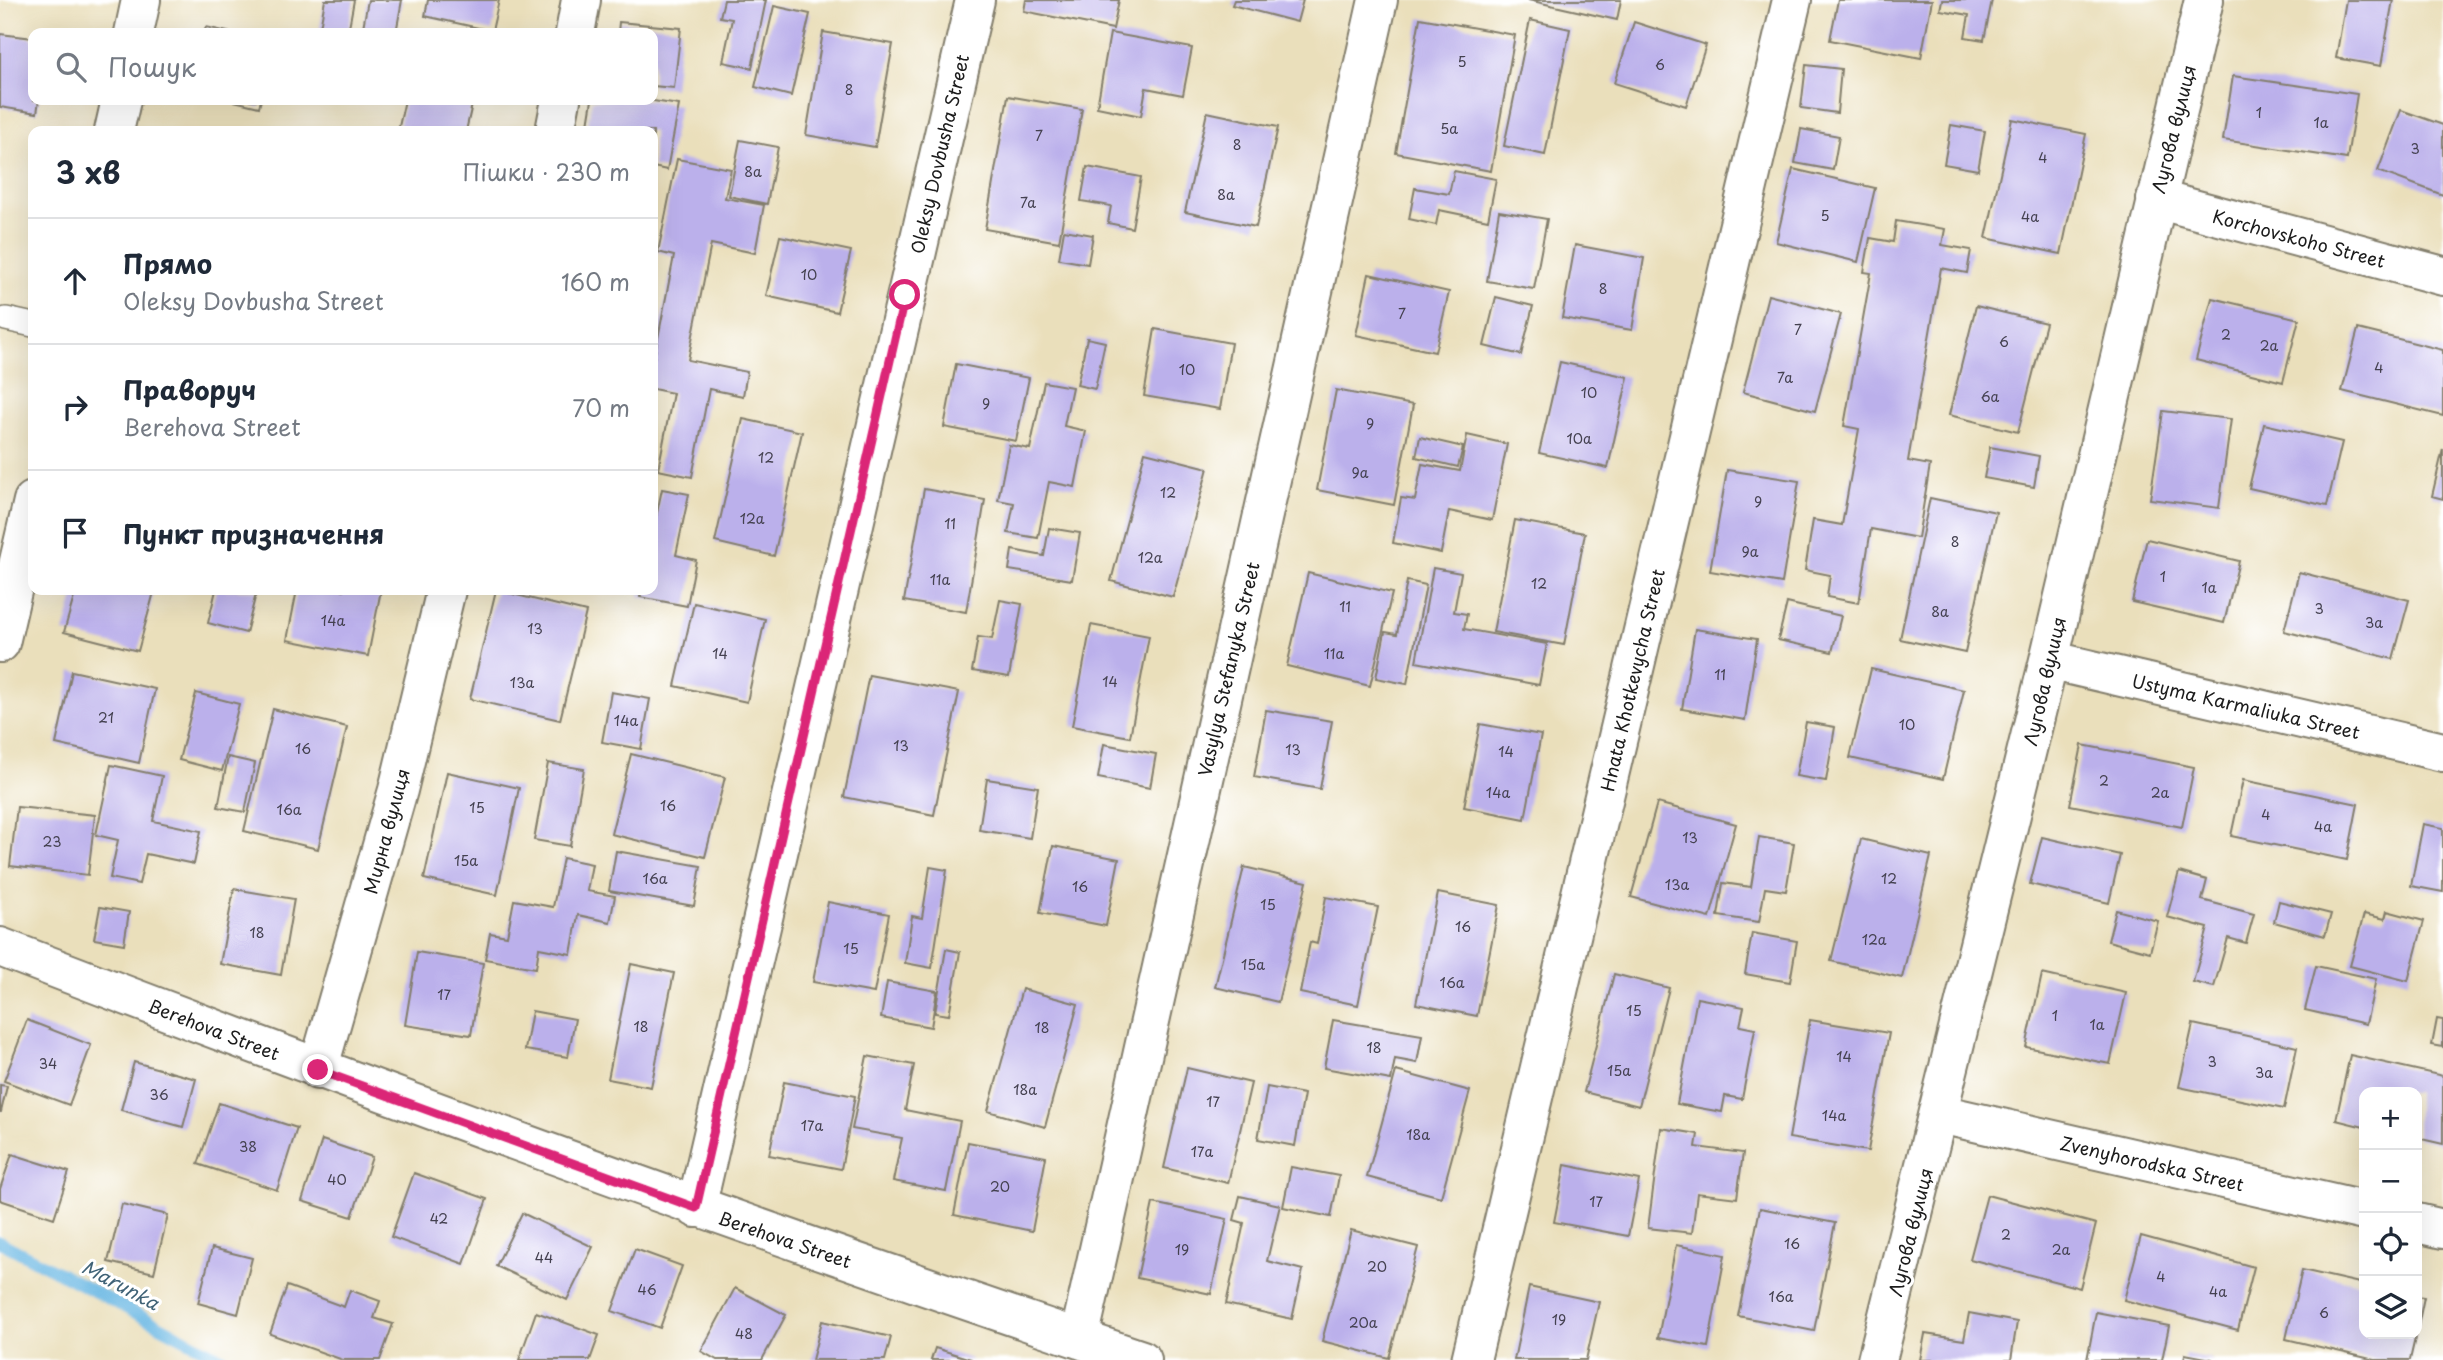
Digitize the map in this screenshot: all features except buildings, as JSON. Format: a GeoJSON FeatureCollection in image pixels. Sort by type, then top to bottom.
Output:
{"type":"FeatureCollection","features":[{"type":"Feature","properties":{"kind":"street"},"geometry":{"type":"LineString","coordinates":[[135,28],[141,0]]}},
{"type":"Feature","properties":{"kind":"street"},"geometry":{"type":"LineString","coordinates":[[576,28],[581,0]]}},
{"type":"Feature","properties":{"kind":"street","name":"Oleksy Dovbusha Street"},"geometry":{"type":"LineString","coordinates":[[696,1208],[975,0]]}},
{"type":"Feature","properties":{"kind":"street","name":"Vasylya Stefanyka Street"},"geometry":{"type":"LineString","coordinates":[[1079,1339],[1378,0]]}},
{"type":"Feature","properties":{"kind":"street","name":"Hnata Khotkevycha Street"},"geometry":{"type":"LineString","coordinates":[[1471,1360],[1792,0]]}},
{"type":"Feature","properties":{"kind":"street","name":"Лугова вулиця"},"geometry":{"type":"LineString","coordinates":[[1878,1360],[2049,660],[2204,0]]}},
{"type":"Feature","properties":{"kind":"street"},"geometry":{"type":"LineString","coordinates":[[115,126],[120,105]]}},
{"type":"Feature","properties":{"kind":"street"},"geometry":{"type":"LineString","coordinates":[[556,126],[560,105]]}},
{"type":"Feature","properties":{"kind":"street","name":"Korchovskoho Street"},"geometry":{"type":"LineString","coordinates":[[2156,199],[2443,276]]}},
{"type":"Feature","properties":{"kind":"street"},"geometry":{"type":"LineString","coordinates":[[0,643],[28,523]]}},
{"type":"Feature","properties":{"kind":"street","name":"Мирна вулиця"},"geometry":{"type":"LineString","coordinates":[[318,1070],[398,790],[445,595]]}},
{"type":"Feature","properties":{"kind":"street","name":"Ustyma Karmaliuka Street"},"geometry":{"type":"LineString","coordinates":[[2049,660],[2443,751]]}},
{"type":"Feature","properties":{"kind":"street","name":"Berehova Street"},"geometry":{"type":"LineString","coordinates":[[0,947],[318,1070],[696,1208],[1142,1360]]}},
{"type":"Feature","properties":{"kind":"street","name":"Zvenyhorodska Street"},"geometry":{"type":"LineString","coordinates":[[1940,1114],[2359,1211]]}},
{"type":"Feature","properties":{"kind":"street"},"geometry":{"type":"LineString","coordinates":[[2422,1224],[2443,1230]]}},
{"type":"Feature","properties":{"kind":"lane"},"geometry":{"type":"LineString","coordinates":[[6,319],[28,324]]}},
{"type":"Feature","properties":{"kind":"waterway","name":"Marunka"},"geometry":{"type":"LineString","coordinates":[[0,1242],[225,1360]]}},
{"type":"Feature","properties":{"kind":"route"},"geometry":{"type":"LineString","coordinates":[[318,1070],[696,1208],[905,295]]}}]}
